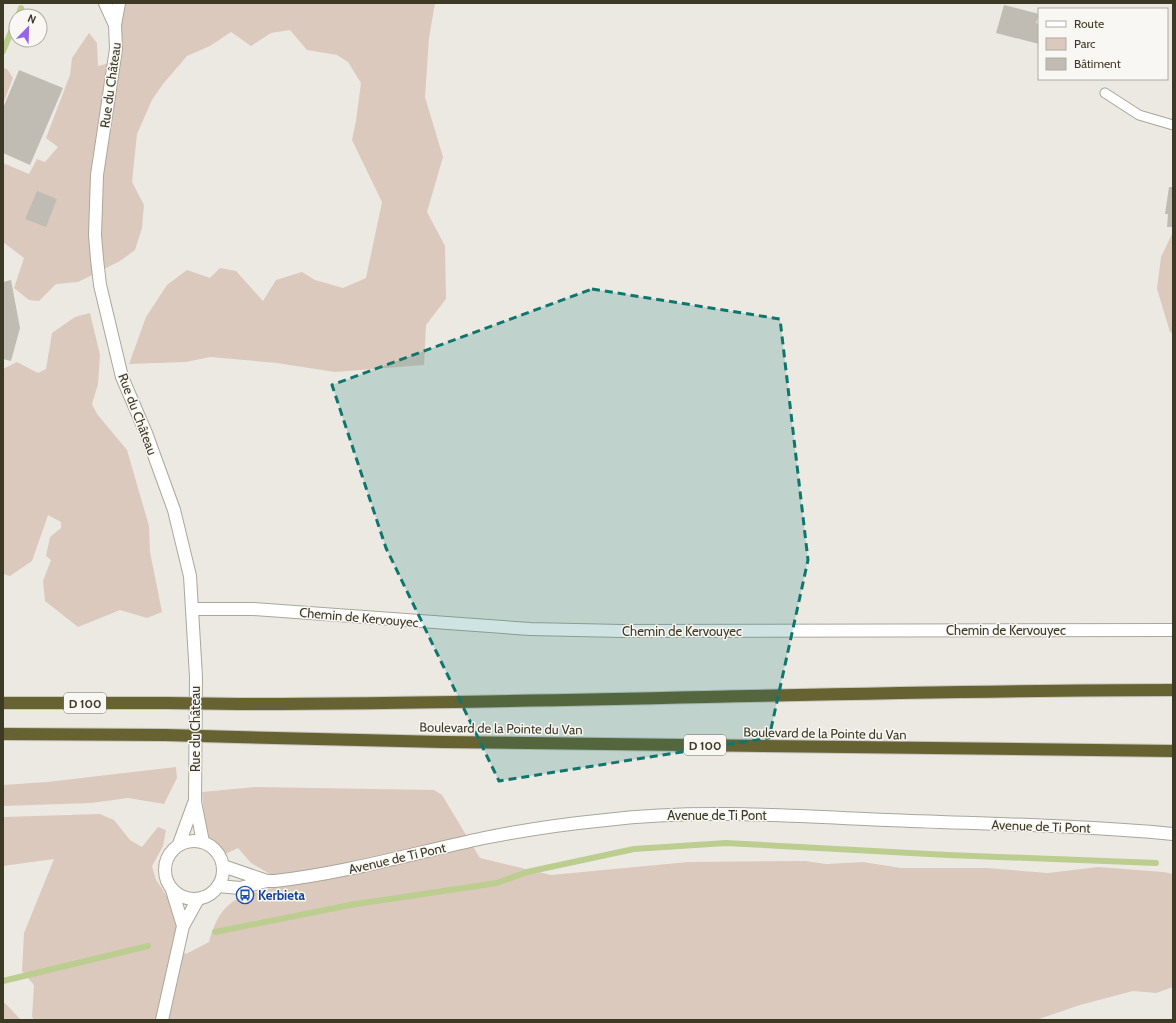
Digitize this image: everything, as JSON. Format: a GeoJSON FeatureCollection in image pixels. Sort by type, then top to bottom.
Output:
{"type":"FeatureCollection","features":[{"type":"Feature","properties":{"kind":"highway","name":"Boulevard de la Pointe du Van"},"geometry":{"type":"LineString","coordinates":[[3,703],[412,704],[727,696],[1173,690]]}},
{"type":"Feature","properties":{"kind":"highway","name":"Boulevard de la Pointe du Van"},"geometry":{"type":"LineString","coordinates":[[3,734],[165,735],[443,742],[1173,751]]}},
{"type":"Feature","properties":{"kind":"street","name":"Rue du Château"},"geometry":{"type":"LineString","coordinates":[[105,3],[116,25]]}},
{"type":"Feature","properties":{"kind":"street","name":"Rue du Château"},"geometry":{"type":"LineString","coordinates":[[119,3],[116,25],[116,50],[105,120],[96,197],[95,235],[100,285],[122,377],[174,510],[190,576],[196,677],[195,802],[203,842]]}},
{"type":"Feature","properties":{"kind":"street","name":"Chemin de Kervouyec"},"geometry":{"type":"LineString","coordinates":[[192,609],[252,609],[418,622],[538,629],[622,631],[1173,630]]}},
{"type":"Feature","properties":{"kind":"street","name":"Rue du Château"},"geometry":{"type":"LineString","coordinates":[[179,844],[195,802]]}},
{"type":"Feature","properties":{"kind":"street","name":"Avenue de Ti Pont"},"geometry":{"type":"LineString","coordinates":[[218,886],[240,888],[267,881],[284,880],[341,871],[485,838],[539,829],[605,820],[671,814],[748,814],[1088,828],[1173,834]]}},
{"type":"Feature","properties":{"kind":"street"},"geometry":{"type":"LineString","coordinates":[[172,890],[189,899],[198,899],[210,894],[222,880],[223,866],[218,854],[209,845],[203,842],[188,841],[179,844],[168,856],[165,864],[166,878],[172,890],[183,926]]}},
{"type":"Feature","properties":{"kind":"street","name":"Avenue de Ti Pont"},"geometry":{"type":"LineString","coordinates":[[223,866],[267,881]]}},
{"type":"Feature","properties":{"kind":"street"},"geometry":{"type":"LineString","coordinates":[[162,1020],[183,926],[198,899]]}},
{"type":"Feature","properties":{"kind":"lane"},"geometry":{"type":"LineString","coordinates":[[1104,93],[1139,114],[1173,125]]}},
{"type":"Feature","properties":{"kind":"highlighted area"},"geometry":{"type":"Polygon","coordinates":[[[592,289],[780,319],[808,560],[769,738],[499,781],[386,548],[332,385],[592,289]]]}},
{"type":"Feature","properties":{"kind":"green space"},"geometry":{"type":"Polygon","coordinates":[[[123,3],[435,3],[429,38],[425,97],[443,157],[427,212],[445,246],[446,299],[426,325],[424,365],[335,372],[277,363],[210,357],[186,362],[129,364],[146,317],[167,285],[187,270],[210,278],[220,268],[236,271],[263,301],[276,280],[302,272],[315,280],[343,288],[366,278],[382,202],[352,140],[361,83],[348,62],[337,55],[307,50],[290,30],[271,33],[251,46],[231,32],[210,46],[187,56],[163,84],[152,100],[137,134],[132,182],[144,205],[142,228],[135,250],[120,261],[78,282],[56,284],[39,301],[29,300],[14,288],[24,258],[3,242],[3,163],[29,174],[37,159],[45,162],[58,147],[46,138],[70,75],[72,58],[89,33],[97,43],[98,66],[114,62],[123,3]]]}},
{"type":"Feature","properties":{"kind":"green space"},"geometry":{"type":"Polygon","coordinates":[[[3,68],[7,69],[13,78],[3,104],[3,68]]]}},
{"type":"Feature","properties":{"kind":"green space"},"geometry":{"type":"Polygon","coordinates":[[[1173,232],[1173,334],[1170,332],[1157,289],[1161,257],[1173,232]]]}},
{"type":"Feature","properties":{"kind":"green space"},"geometry":{"type":"Polygon","coordinates":[[[90,313],[100,355],[98,384],[92,404],[97,414],[127,450],[149,526],[150,552],[162,612],[147,618],[120,610],[78,627],[45,601],[43,581],[51,560],[46,556],[50,537],[61,528],[61,522],[48,515],[32,561],[10,576],[3,574],[3,369],[17,362],[38,373],[46,369],[52,333],[75,317],[90,313]]]}},
{"type":"Feature","properties":{"kind":"green space"},"geometry":{"type":"Polygon","coordinates":[[[176,767],[177,778],[164,804],[128,798],[91,803],[3,806],[3,785],[47,782],[176,767]]]}},
{"type":"Feature","properties":{"kind":"green space"},"geometry":{"type":"Polygon","coordinates":[[[255,787],[434,790],[442,795],[480,858],[551,875],[688,862],[805,861],[826,864],[863,862],[901,868],[987,868],[1048,873],[1098,867],[1173,874],[1173,987],[1156,993],[1133,991],[1080,1005],[1036,1020],[34,1020],[32,1017],[34,985],[22,971],[24,933],[54,859],[3,866],[3,817],[100,814],[114,820],[130,840],[142,847],[158,827],[166,830],[163,846],[152,866],[156,880],[175,908],[181,926],[178,948],[186,954],[209,942],[219,916],[234,901],[253,893],[280,886],[275,877],[251,863],[238,848],[215,859],[205,830],[202,792],[255,787]]]}},
{"type":"Feature","properties":{"kind":"green space"},"geometry":{"type":"Polygon","coordinates":[[[3,1001],[21,1020],[3,1020],[3,1001]]]}},
{"type":"Feature","properties":{"kind":"building"},"geometry":{"type":"Polygon","coordinates":[[[1004,5],[1038,14],[1036,23],[1038,24],[1038,44],[996,33],[1004,5]]]}},
{"type":"Feature","properties":{"kind":"building"},"geometry":{"type":"Polygon","coordinates":[[[19,70],[63,88],[30,165],[3,153],[3,108],[19,70]]]}},
{"type":"Feature","properties":{"kind":"building"},"geometry":{"type":"Polygon","coordinates":[[[1169,187],[1173,187],[1173,227],[1167,227],[1168,214],[1165,214],[1169,187]]]}},
{"type":"Feature","properties":{"kind":"building"},"geometry":{"type":"Polygon","coordinates":[[[37,191],[57,199],[46,227],[25,219],[37,191]]]}},
{"type":"Feature","properties":{"kind":"building"},"geometry":{"type":"Polygon","coordinates":[[[11,280],[20,328],[11,361],[3,359],[3,282],[11,280]]]}},
{"type":"Feature","properties":{"kind":"waterway"},"geometry":{"type":"LineString","coordinates":[[3,51],[8,39]]}},
{"type":"Feature","properties":{"kind":"waterway"},"geometry":{"type":"LineString","coordinates":[[215,932],[350,905],[497,883],[527,872],[634,849],[726,843],[948,855],[1156,863]]}},
{"type":"Feature","properties":{"kind":"waterway"},"geometry":{"type":"LineString","coordinates":[[3,981],[148,946]]}},
{"type":"Feature","properties":{"kind":"place","name":"Kerbieta"},"geometry":{"type":"Point","coordinates":[245,895]}}]}
